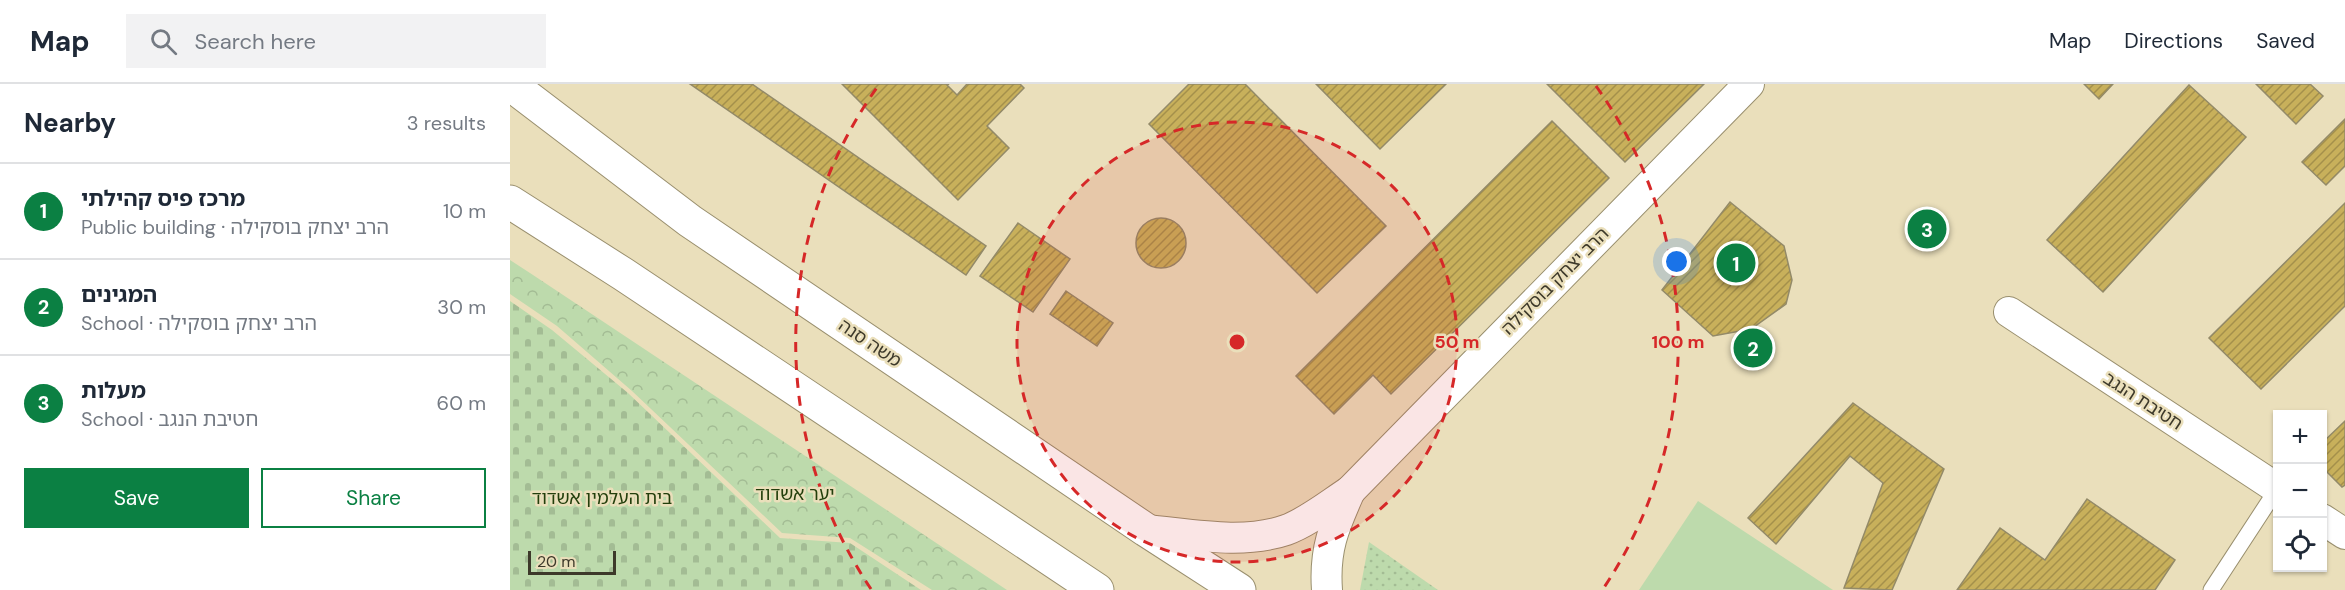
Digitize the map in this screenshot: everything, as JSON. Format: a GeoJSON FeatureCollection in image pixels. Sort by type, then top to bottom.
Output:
{"type":"FeatureCollection","features":[{"type":"Feature","properties":{"kind":"main road","name":"משה סנה"},"geometry":{"type":"LineString","coordinates":[[510,84],[690,220],[1146,530],[1239,590]]}},
{"type":"Feature","properties":{"kind":"main road"},"geometry":{"type":"LineString","coordinates":[[510,202],[623,274],[1096,590]]}},
{"type":"Feature","properties":{"kind":"street","name":"הרב יצחק בוסקילה"},"geometry":{"type":"LineString","coordinates":[[1146,530],[1237,537],[1260,536],[1288,529],[1350,491],[1749,84]]}},
{"type":"Feature","properties":{"kind":"street","name":"חטיבת הנגב"},"geometry":{"type":"LineString","coordinates":[[2009,312],[2273,486]]}},
{"type":"Feature","properties":{"kind":"street","name":"הרב יצחק בוסקילה"},"geometry":{"type":"LineString","coordinates":[[1327,590],[1325,566],[1333,528],[1350,491]]}},
{"type":"Feature","properties":{"kind":"street"},"geometry":{"type":"LineString","coordinates":[[2327,522],[2345,534]]}},
{"type":"Feature","properties":{"kind":"lane"},"geometry":{"type":"LineString","coordinates":[[2211,590],[2273,495]]}},
{"type":"Feature","properties":{"kind":"lane"},"geometry":{"type":"LineString","coordinates":[[1056,564],[1076,590]]}},
{"type":"Feature","properties":{"kind":"green space","name":"יער אשדוד"},"geometry":{"type":"Polygon","coordinates":[[[510,260],[1007,590],[932,590],[850,538],[782,533],[632,391],[557,326],[510,294],[510,260]]]}},
{"type":"Feature","properties":{"kind":"green space","name":"בית העלמין אשדוד"},"geometry":{"type":"Polygon","coordinates":[[[510,301],[552,330],[628,393],[780,538],[850,543],[921,590],[510,590],[510,301]]]}},
{"type":"Feature","properties":{"kind":"green space"},"geometry":{"type":"Polygon","coordinates":[[[1698,501],[1833,590],[1639,590],[1698,501]]]}},
{"type":"Feature","properties":{"kind":"green space"},"geometry":{"type":"Polygon","coordinates":[[[1369,542],[1438,590],[1360,590],[1369,542]]]}},
{"type":"Feature","properties":{"kind":"building"},"geometry":{"type":"Polygon","coordinates":[[[690,84],[752,84],[986,246],[966,275],[690,84]]]}},
{"type":"Feature","properties":{"kind":"building"},"geometry":{"type":"Polygon","coordinates":[[[842,84],[949,84],[947,85],[957,95],[967,84],[1020,84],[1024,88],[987,126],[1009,148],[958,200],[842,84]]]}},
{"type":"Feature","properties":{"kind":"building"},"geometry":{"type":"Polygon","coordinates":[[[1189,84],[1245,84],[1386,226],[1317,293],[1149,124],[1189,84]]]}},
{"type":"Feature","properties":{"kind":"building"},"geometry":{"type":"Polygon","coordinates":[[[1316,84],[1446,84],[1380,149],[1316,84]]]}},
{"type":"Feature","properties":{"kind":"building"},"geometry":{"type":"Polygon","coordinates":[[[1547,84],[1704,84],[1625,162],[1547,84]]]}},
{"type":"Feature","properties":{"kind":"building"},"geometry":{"type":"Polygon","coordinates":[[[2084,84],[2113,84],[2099,99],[2084,84]]]}},
{"type":"Feature","properties":{"kind":"building"},"geometry":{"type":"Polygon","coordinates":[[[2256,84],[2310,84],[2323,96],[2296,124],[2256,84]]]}},
{"type":"Feature","properties":{"kind":"building"},"geometry":{"type":"Polygon","coordinates":[[[2189,85],[2246,137],[2103,292],[2047,240],[2189,85]]]}},
{"type":"Feature","properties":{"kind":"building"},"geometry":{"type":"Polygon","coordinates":[[[2345,119],[2345,166],[2326,185],[2302,162],[2345,119]]]}},
{"type":"Feature","properties":{"kind":"building"},"geometry":{"type":"Polygon","coordinates":[[[1552,121],[1609,178],[1391,394],[1373,375],[1334,414],[1296,376],[1552,121]]]}},
{"type":"Feature","properties":{"kind":"building"},"geometry":{"type":"Polygon","coordinates":[[[1730,202],[1784,246],[1792,280],[1786,304],[1751,329],[1713,336],[1662,290],[1730,202]]]}},
{"type":"Feature","properties":{"kind":"building"},"geometry":{"type":"Polygon","coordinates":[[[2345,203],[2345,306],[2261,389],[2209,338],[2345,203]]]}},
{"type":"Feature","properties":{"kind":"building"},"geometry":{"type":"Polygon","coordinates":[[[1156,218],[1166,218],[1179,225],[1186,238],[1186,248],[1179,261],[1166,268],[1156,268],[1147,264],[1140,257],[1136,248],[1136,238],[1140,229],[1147,222],[1156,218]]]}},
{"type":"Feature","properties":{"kind":"building"},"geometry":{"type":"Polygon","coordinates":[[[1018,223],[1070,259],[1033,312],[980,276],[1018,223]]]}},
{"type":"Feature","properties":{"kind":"building"},"geometry":{"type":"Polygon","coordinates":[[[1066,291],[1113,323],[1097,346],[1050,314],[1066,291]]]}},
{"type":"Feature","properties":{"kind":"building"},"geometry":{"type":"Polygon","coordinates":[[[1853,403],[1944,469],[1892,590],[1844,588],[1883,483],[1850,456],[1776,544],[1748,518],[1853,403]]]}},
{"type":"Feature","properties":{"kind":"building"},"geometry":{"type":"Polygon","coordinates":[[[2345,421],[2345,485],[2342,487],[2327,472],[2327,438],[2345,421]]]}},
{"type":"Feature","properties":{"kind":"building"},"geometry":{"type":"Polygon","coordinates":[[[2087,499],[2175,560],[2155,590],[1957,590],[2000,528],[2045,560],[2087,499]]]}},
{"type":"Feature","properties":{"kind":"place","name":"מעלות"},"geometry":{"type":"Point","coordinates":[1927,229]}},
{"type":"Feature","properties":{"kind":"place","name":"מרכז פיס קהילתי"},"geometry":{"type":"Point","coordinates":[1736,263]}},
{"type":"Feature","properties":{"kind":"place","name":"המגינים"},"geometry":{"type":"Point","coordinates":[1753,348]}}]}
